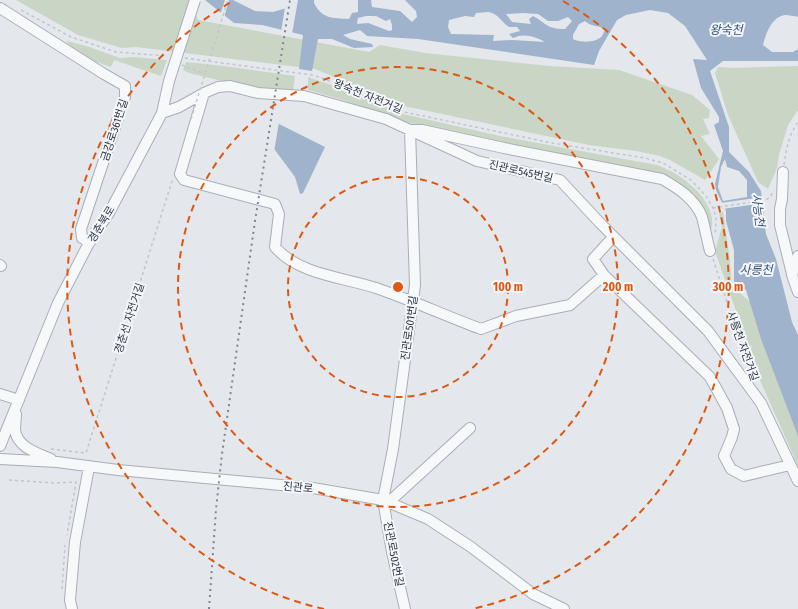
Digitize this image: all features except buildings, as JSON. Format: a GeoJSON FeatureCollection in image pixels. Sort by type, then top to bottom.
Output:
{"type":"FeatureCollection","features":[{"type":"Feature","properties":{"kind":"street","name":"경춘북로"},"geometry":{"type":"LineString","coordinates":[[0,446],[58,304],[90,242],[108,213],[162,113],[169,81],[195,0]]}},
{"type":"Feature","properties":{"kind":"street","name":"금강로361번길"},"geometry":{"type":"LineString","coordinates":[[0,8],[125,86],[125,98],[81,229],[82,238],[90,242]]}},
{"type":"Feature","properties":{"kind":"street","name":"진관로545번길"},"geometry":{"type":"LineString","coordinates":[[162,113],[179,107],[218,87],[230,86],[258,93],[304,96],[386,119],[477,161],[560,180],[613,237],[708,331],[761,403],[798,481]]}},
{"type":"Feature","properties":{"kind":"street"},"geometry":{"type":"LineString","coordinates":[[204,93],[180,174],[184,180],[275,204],[279,214],[275,247],[282,255],[315,272],[375,288],[482,329],[516,316],[570,305],[604,275]]}},
{"type":"Feature","properties":{"kind":"street"},"geometry":{"type":"LineString","coordinates":[[410,130],[422,130],[504,148],[662,179],[680,189],[690,199],[701,216],[710,251]]}},
{"type":"Feature","properties":{"kind":"street","name":"진관로501번길"},"geometry":{"type":"LineString","coordinates":[[386,501],[415,285],[410,130]]}},
{"type":"Feature","properties":{"kind":"street"},"geometry":{"type":"LineString","coordinates":[[783,172],[780,225],[792,275],[798,292]]}},
{"type":"Feature","properties":{"kind":"street"},"geometry":{"type":"LineString","coordinates":[[613,237],[594,259],[604,275],[710,377],[727,408],[734,429],[732,438],[724,456],[730,470],[744,476],[790,465]]}},
{"type":"Feature","properties":{"kind":"street"},"geometry":{"type":"LineString","coordinates":[[792,275],[798,256]]}},
{"type":"Feature","properties":{"kind":"street"},"geometry":{"type":"LineString","coordinates":[[0,394],[18,403],[15,432],[25,447],[57,462]]}},
{"type":"Feature","properties":{"kind":"street"},"geometry":{"type":"LineString","coordinates":[[386,501],[470,428]]}},
{"type":"Feature","properties":{"kind":"street","name":"진관로"},"geometry":{"type":"LineString","coordinates":[[0,459],[57,462],[89,467],[313,488],[386,501],[428,519],[471,547],[532,594],[564,609]]}},
{"type":"Feature","properties":{"kind":"street"},"geometry":{"type":"LineString","coordinates":[[72,609],[70,600],[75,542],[89,467]]}},
{"type":"Feature","properties":{"kind":"street","name":"진관로502번길"},"geometry":{"type":"LineString","coordinates":[[386,501],[392,552],[405,609]]}},
{"type":"Feature","properties":{"kind":"path"},"geometry":{"type":"LineString","coordinates":[[192,119],[228,0]]}},
{"type":"Feature","properties":{"kind":"path"},"geometry":{"type":"LineString","coordinates":[[15,7],[71,37],[96,46],[116,52],[167,56]]}},
{"type":"Feature","properties":{"kind":"path","name":"왕숙천 자전거길"},"geometry":{"type":"LineString","coordinates":[[180,58],[312,75],[404,112],[552,143],[645,158],[663,163],[691,180],[706,196],[713,208]]}},
{"type":"Feature","properties":{"kind":"path"},"geometry":{"type":"LineString","coordinates":[[783,172],[788,141],[798,122]]}},
{"type":"Feature","properties":{"kind":"path","name":"경춘선 자전거길"},"geometry":{"type":"LineString","coordinates":[[48,449],[86,453],[175,172]]}},
{"type":"Feature","properties":{"kind":"path"},"geometry":{"type":"LineString","coordinates":[[710,251],[710,245],[716,233],[713,208],[766,200],[770,197]]}},
{"type":"Feature","properties":{"kind":"path","name":"사릉천 자전거길"},"geometry":{"type":"LineString","coordinates":[[710,251],[743,352],[755,380]]}},
{"type":"Feature","properties":{"kind":"path"},"geometry":{"type":"LineString","coordinates":[[9,480],[55,484],[76,482],[63,561],[62,590]]}},
{"type":"Feature","properties":{"kind":"green space"},"geometry":{"type":"Polygon","coordinates":[[[16,0],[190,0],[198,20],[369,52],[380,45],[425,53],[550,66],[619,70],[692,95],[710,110],[709,118],[703,119],[710,134],[701,136],[719,159],[705,180],[660,156],[636,151],[589,145],[404,106],[315,69],[136,47],[122,48],[78,35],[16,0]]]}},
{"type":"Feature","properties":{"kind":"green space"},"geometry":{"type":"Polygon","coordinates":[[[67,41],[120,58],[134,57],[167,60],[161,76],[114,60],[111,67],[88,59],[68,44],[67,41]]]}},
{"type":"Feature","properties":{"kind":"green space"},"geometry":{"type":"Polygon","coordinates":[[[186,62],[295,76],[293,92],[242,86],[189,73],[183,70],[186,62]]]}},
{"type":"Feature","properties":{"kind":"green space"},"geometry":{"type":"Polygon","coordinates":[[[798,66],[798,110],[788,125],[779,155],[777,168],[768,189],[758,182],[728,115],[715,73],[718,67],[798,66]]]}},
{"type":"Feature","properties":{"kind":"green space"},"geometry":{"type":"Polygon","coordinates":[[[308,77],[348,91],[403,114],[500,136],[657,165],[683,179],[699,193],[710,210],[712,228],[710,231],[702,207],[663,176],[400,121],[343,100],[308,90],[308,77]]]}},
{"type":"Feature","properties":{"kind":"green space"},"geometry":{"type":"Polygon","coordinates":[[[723,212],[732,286],[798,345],[798,466],[760,380],[715,251],[722,227],[719,213],[723,212]]]}},
{"type":"Feature","properties":{"kind":"water","name":"왕숙천"},"geometry":{"type":"Polygon","coordinates":[[[205,0],[233,0],[255,11],[273,12],[290,7],[292,0],[314,0],[317,8],[324,15],[333,18],[349,19],[352,13],[358,12],[358,0],[371,0],[372,7],[400,11],[412,22],[417,17],[416,11],[405,0],[798,0],[798,17],[785,15],[776,19],[770,27],[763,45],[772,52],[793,52],[798,49],[798,61],[723,61],[710,71],[729,127],[729,152],[749,172],[761,191],[766,234],[776,259],[792,322],[798,335],[798,436],[761,339],[746,290],[734,283],[734,250],[726,221],[726,211],[716,190],[715,184],[723,151],[714,125],[719,122],[719,117],[701,88],[693,59],[707,60],[685,26],[668,13],[650,10],[626,15],[617,20],[599,51],[594,65],[418,39],[367,36],[360,30],[343,35],[350,39],[372,44],[373,47],[354,48],[332,39],[318,39],[312,71],[299,69],[303,35],[262,25],[234,23],[205,0]],[[489,12],[476,13],[474,17],[465,16],[449,20],[448,27],[451,34],[494,35],[493,41],[512,40],[545,42],[529,36],[517,36],[513,38],[509,34],[520,31],[517,27],[509,27],[498,16],[489,12]],[[506,14],[512,22],[531,24],[529,19],[533,16],[550,27],[559,29],[565,29],[572,21],[568,17],[558,21],[548,21],[538,14],[506,14]],[[376,16],[358,18],[357,24],[368,23],[389,31],[392,30],[390,19],[386,21],[376,16]],[[585,21],[579,24],[573,35],[573,39],[576,40],[584,42],[592,41],[602,36],[605,30],[585,21]],[[725,159],[721,167],[718,187],[723,201],[747,197],[747,180],[739,171],[727,167],[725,159]]]}},
{"type":"Feature","properties":{"kind":"water"},"geometry":{"type":"Polygon","coordinates":[[[273,121],[325,147],[303,193],[300,194],[295,177],[266,138],[273,121]]]}},
{"type":"Feature","properties":{"kind":"pier"},"geometry":{"type":"Polygon","coordinates":[[[225,0],[229,0],[224,18],[220,15],[225,0]]]}},
{"type":"Feature","properties":{"kind":"pier"},"geometry":{"type":"Polygon","coordinates":[[[290,0],[298,0],[292,34],[281,32],[285,7],[288,6],[290,0]]]}},
{"type":"Feature","properties":{"kind":"pier"},"geometry":{"type":"Polygon","coordinates":[[[271,119],[279,122],[274,152],[264,139],[271,119]]]}},
{"type":"Feature","properties":{"kind":"pier"},"geometry":{"type":"Polygon","coordinates":[[[763,197],[764,203],[722,209],[720,203],[763,197]]]}},
{"type":"Feature","properties":{"kind":"railway"},"geometry":{"type":"LineString","coordinates":[[209,609],[216,509],[222,454],[255,221],[290,0]]}},
{"type":"Feature","properties":{"kind":"water label","name":"사능천"},"geometry":{"type":"Point","coordinates":[758,210]}},
{"type":"Feature","properties":{"kind":"water label","name":"사릉천"},"geometry":{"type":"Point","coordinates":[756,270]}}]}
